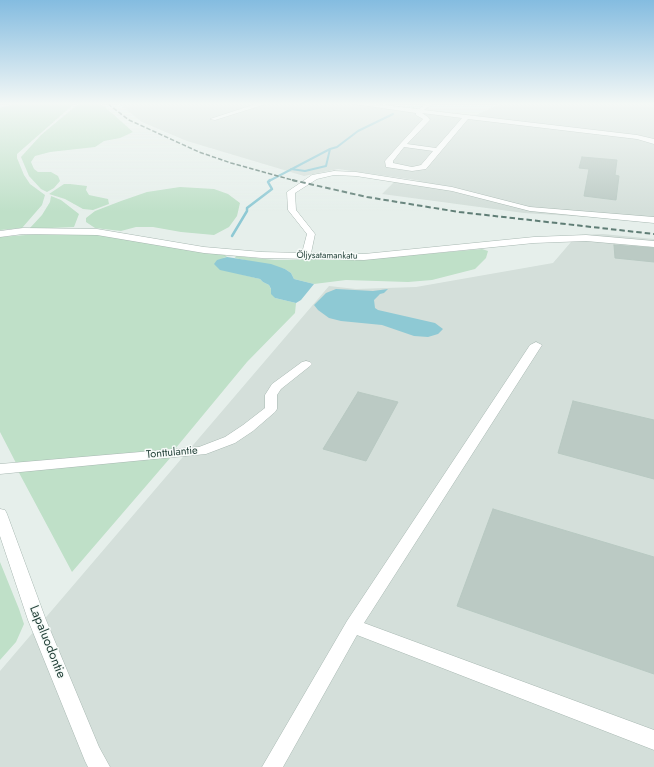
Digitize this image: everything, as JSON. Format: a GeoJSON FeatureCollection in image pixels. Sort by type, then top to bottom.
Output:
{"type":"FeatureCollection","features":[{"type":"Feature","properties":{"kind":"street"},"geometry":{"type":"LineString","coordinates":[[407,140],[389,161],[390,166],[412,169],[421,168],[447,140]]}},
{"type":"Feature","properties":{"kind":"street"},"geometry":{"type":"LineString","coordinates":[[402,145],[438,150]]}},
{"type":"Feature","properties":{"kind":"street"},"geometry":{"type":"LineString","coordinates":[[306,256],[311,234],[292,210],[291,192],[315,177],[334,173],[356,174],[452,189],[530,209],[654,220]]}},
{"type":"Feature","properties":{"kind":"street","name":"Öljysatamankatu"},"geometry":{"type":"LineString","coordinates":[[0,234],[23,232],[97,232],[204,250],[262,255],[364,257],[554,239],[586,238],[654,244]]}},
{"type":"Feature","properties":{"kind":"street"},"geometry":{"type":"LineString","coordinates":[[272,767],[353,626],[536,345]]}},
{"type":"Feature","properties":{"kind":"street","name":"Tonttulantie"},"geometry":{"type":"LineString","coordinates":[[0,469],[201,451],[230,440],[248,428],[271,409],[271,395],[276,387],[306,364]]}},
{"type":"Feature","properties":{"kind":"street","name":"Lapaluodontie"},"geometry":{"type":"LineString","coordinates":[[0,514],[37,620],[92,754],[100,767]]}},
{"type":"Feature","properties":{"kind":"street"},"geometry":{"type":"LineString","coordinates":[[353,626],[654,740]]}},
{"type":"Feature","properties":{"kind":"shaded area"},"geometry":{"type":"Polygon","coordinates":[[[184,140],[654,140],[654,221],[524,213],[382,194],[396,180],[422,181],[338,169],[304,176],[184,140]]]}},
{"type":"Feature","properties":{"kind":"shaded area"},"geometry":{"type":"Polygon","coordinates":[[[603,234],[654,239],[654,767],[0,767],[0,671],[329,286],[356,289],[416,287],[553,263],[577,235],[603,234]]]}},
{"type":"Feature","properties":{"kind":"green space"},"geometry":{"type":"Polygon","coordinates":[[[0,140],[33,140],[17,154],[17,158],[24,175],[30,184],[45,195],[42,205],[22,228],[0,230],[0,140]]]}},
{"type":"Feature","properties":{"kind":"green space"},"geometry":{"type":"Polygon","coordinates":[[[37,140],[110,140],[104,141],[95,147],[50,152],[35,156],[31,162],[34,169],[38,172],[51,172],[58,176],[60,181],[54,188],[47,192],[41,189],[29,176],[21,157],[37,140]]]}},
{"type":"Feature","properties":{"kind":"green space"},"geometry":{"type":"Polygon","coordinates":[[[64,184],[87,186],[86,190],[89,195],[108,199],[109,204],[93,210],[83,209],[65,199],[49,194],[64,184]]]}},
{"type":"Feature","properties":{"kind":"green space"},"geometry":{"type":"Polygon","coordinates":[[[180,187],[214,189],[228,194],[240,203],[237,216],[229,227],[214,235],[181,232],[153,227],[136,227],[121,231],[95,228],[86,222],[86,218],[95,211],[121,201],[147,192],[180,187]]]}},
{"type":"Feature","properties":{"kind":"green space"},"geometry":{"type":"Polygon","coordinates":[[[51,196],[61,200],[79,214],[74,227],[29,229],[42,215],[50,202],[51,196]]]}},
{"type":"Feature","properties":{"kind":"green space"},"geometry":{"type":"Polygon","coordinates":[[[65,232],[106,235],[192,251],[225,255],[227,257],[223,258],[236,273],[260,279],[269,285],[275,298],[296,303],[295,313],[247,362],[175,449],[16,463],[0,432],[0,237],[65,232]]]}},
{"type":"Feature","properties":{"kind":"green space"},"geometry":{"type":"Polygon","coordinates":[[[482,249],[488,251],[486,258],[475,269],[432,280],[408,282],[346,280],[314,284],[294,279],[291,273],[285,269],[235,258],[236,256],[275,260],[367,259],[482,249]]]}},
{"type":"Feature","properties":{"kind":"green space"},"geometry":{"type":"Polygon","coordinates":[[[171,457],[72,572],[17,469],[171,457]]]}},
{"type":"Feature","properties":{"kind":"green space"},"geometry":{"type":"Polygon","coordinates":[[[0,562],[24,624],[16,642],[0,660],[0,562]]]}},
{"type":"Feature","properties":{"kind":"water"},"geometry":{"type":"Polygon","coordinates":[[[227,257],[271,264],[285,269],[291,273],[294,279],[314,284],[301,300],[296,303],[275,298],[271,294],[269,285],[260,279],[220,270],[214,264],[217,260],[227,257]]]}},
{"type":"Feature","properties":{"kind":"water"},"geometry":{"type":"Polygon","coordinates":[[[336,289],[373,291],[388,289],[374,300],[375,308],[378,310],[435,323],[443,329],[438,334],[428,337],[414,336],[382,325],[341,321],[329,318],[314,305],[326,293],[336,289]]]}},
{"type":"Feature","properties":{"kind":"building"},"geometry":{"type":"Polygon","coordinates":[[[582,157],[617,160],[615,175],[619,176],[616,200],[584,196],[589,169],[579,168],[582,157]]]}},
{"type":"Feature","properties":{"kind":"building"},"geometry":{"type":"Polygon","coordinates":[[[614,245],[654,248],[654,262],[615,258],[614,245]]]}},
{"type":"Feature","properties":{"kind":"building"},"geometry":{"type":"Polygon","coordinates":[[[358,392],[398,402],[366,461],[323,449],[358,392]]]}},
{"type":"Feature","properties":{"kind":"building"},"geometry":{"type":"Polygon","coordinates":[[[573,401],[654,420],[654,479],[558,453],[573,401]]]}},
{"type":"Feature","properties":{"kind":"building"},"geometry":{"type":"Polygon","coordinates":[[[493,509],[654,557],[654,674],[457,606],[493,509]]]}},
{"type":"Feature","properties":{"kind":"waterway"},"geometry":{"type":"LineString","coordinates":[[330,149],[337,147],[346,140]]}},
{"type":"Feature","properties":{"kind":"waterway"},"geometry":{"type":"LineString","coordinates":[[292,169],[305,171],[326,166],[330,149]]}},
{"type":"Feature","properties":{"kind":"waterway"},"geometry":{"type":"LineString","coordinates":[[292,169],[330,149]]}},
{"type":"Feature","properties":{"kind":"waterway"},"geometry":{"type":"LineString","coordinates":[[269,181],[292,169]]}},
{"type":"Feature","properties":{"kind":"waterway"},"geometry":{"type":"LineString","coordinates":[[232,236],[247,211],[247,208],[272,189],[268,182],[269,181]]}},
{"type":"Feature","properties":{"kind":"railway"},"geometry":{"type":"LineString","coordinates":[[172,140],[199,152],[231,163],[294,180]]}},
{"type":"Feature","properties":{"kind":"railway"},"geometry":{"type":"LineString","coordinates":[[294,180],[367,197],[459,212],[654,234]]}}]}
